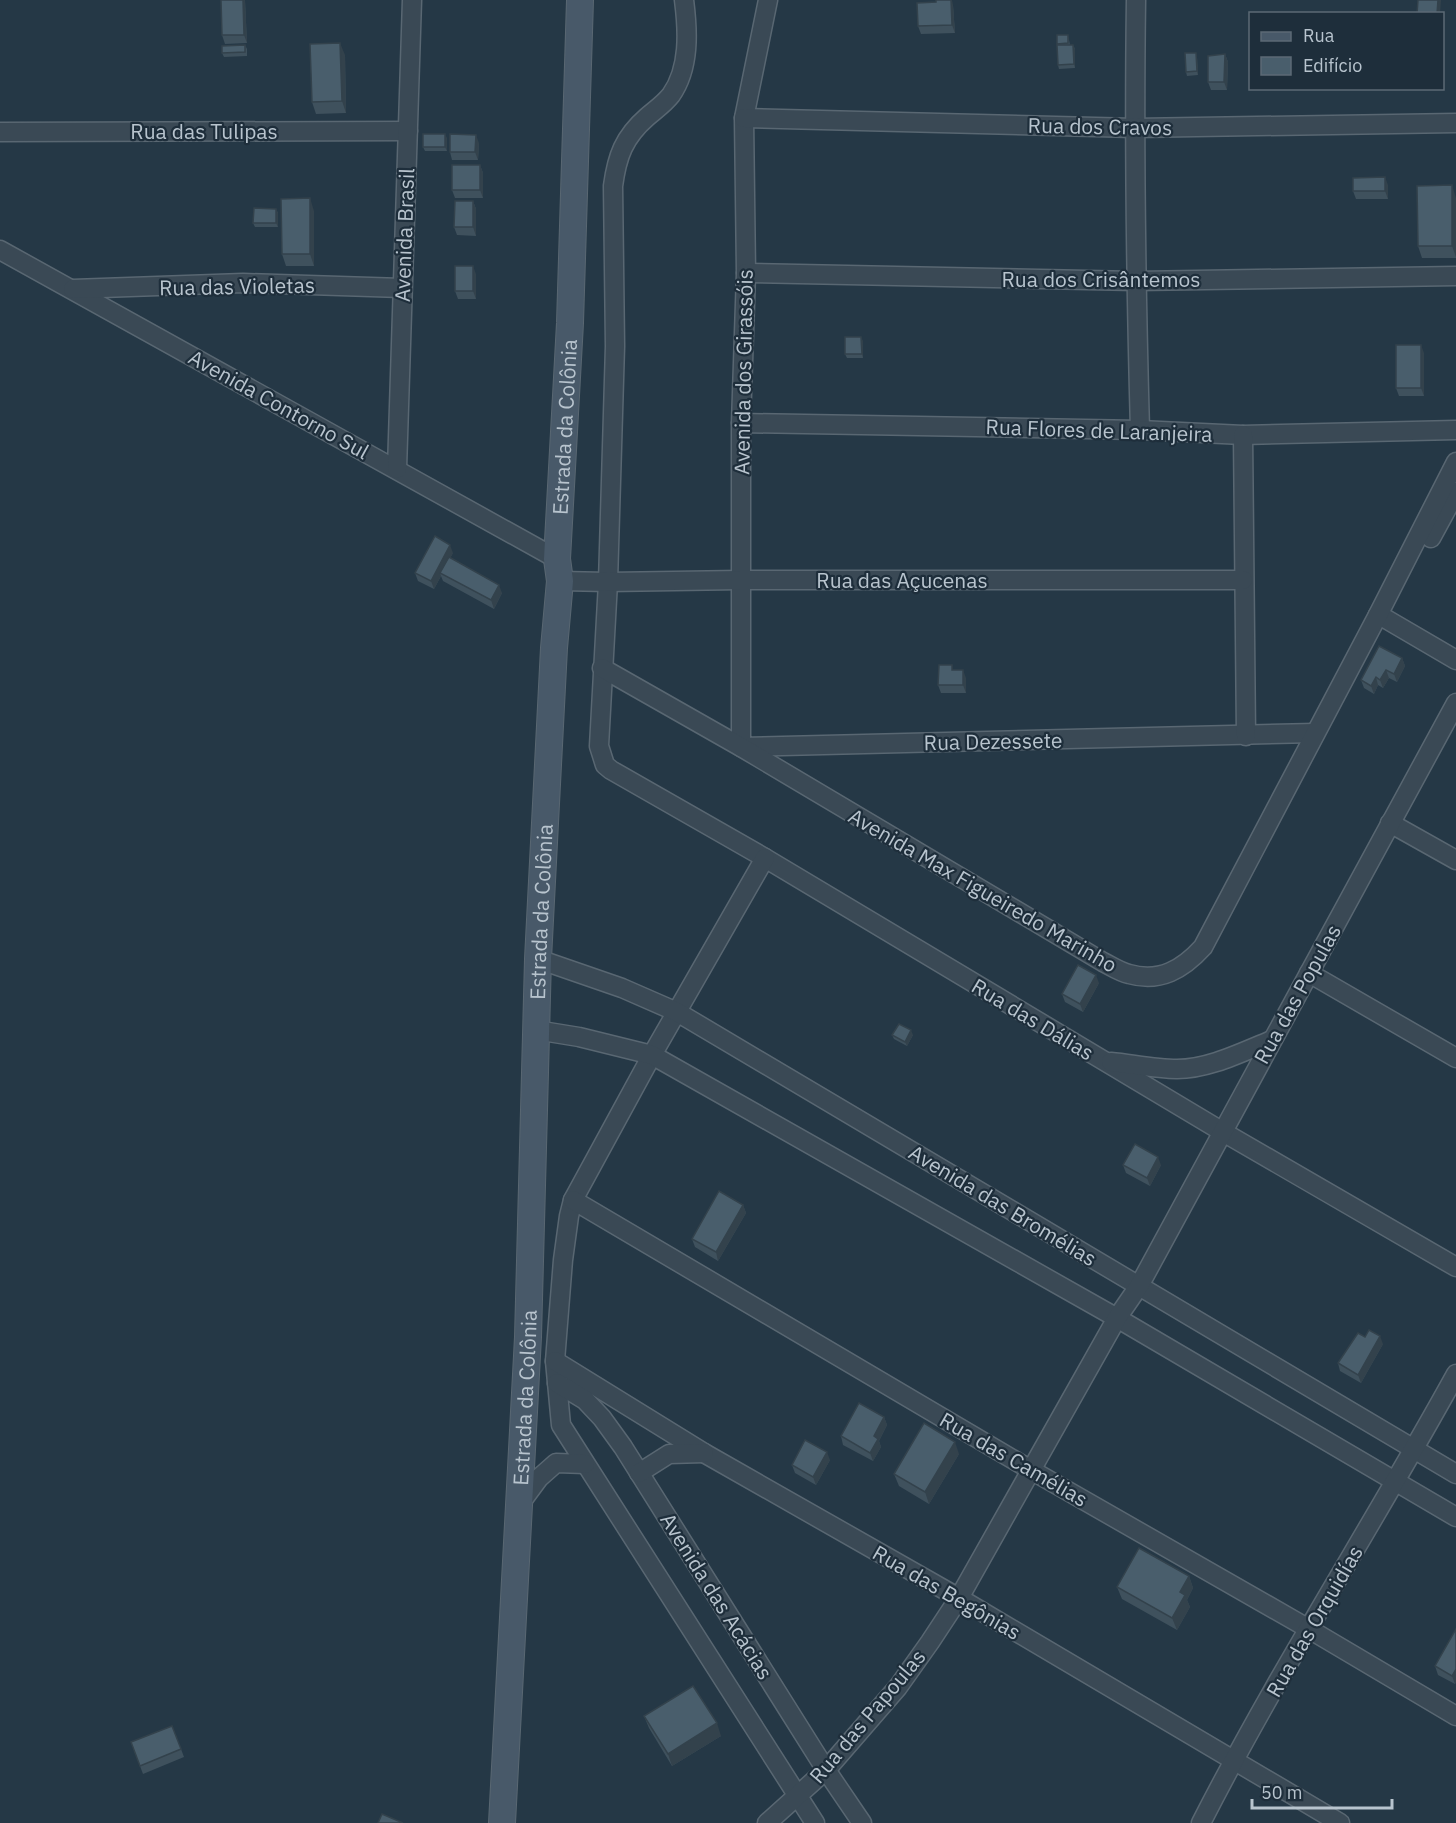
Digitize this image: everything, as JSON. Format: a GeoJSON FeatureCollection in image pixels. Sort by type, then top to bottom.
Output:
{"type":"FeatureCollection","features":[{"type":"Feature","properties":{"kind":"main road","name":"Estrada da Colônia"},"geometry":{"type":"LineString","coordinates":[[502,1823],[528,1337],[538,959],[570,323],[580,0]]}},
{"type":"Feature","properties":{"kind":"street","name":"Avenida Brasil"},"geometry":{"type":"LineString","coordinates":[[397,469],[412,0]]}},
{"type":"Feature","properties":{"kind":"street"},"geometry":{"type":"LineString","coordinates":[[602,668],[608,582],[615,346],[614,186],[616,164],[632,133],[660,107],[679,82],[687,44],[684,0]]}},
{"type":"Feature","properties":{"kind":"street","name":"Avenida dos Girassóis"},"geometry":{"type":"LineString","coordinates":[[741,747],[741,423],[746,273],[744,118],[768,0]]}},
{"type":"Feature","properties":{"kind":"street"},"geometry":{"type":"LineString","coordinates":[[1136,0],[1136,281],[1140,430]]}},
{"type":"Feature","properties":{"kind":"street","name":"Rua dos Cravos"},"geometry":{"type":"LineString","coordinates":[[744,118],[1135,128],[1456,123]]}},
{"type":"Feature","properties":{"kind":"street","name":"Rua das Tulipas"},"geometry":{"type":"LineString","coordinates":[[0,132],[408,131]]}},
{"type":"Feature","properties":{"kind":"street","name":"Avenida Contorno Sul"},"geometry":{"type":"LineString","coordinates":[[0,250],[397,469],[559,570]]}},
{"type":"Feature","properties":{"kind":"street","name":"Rua dos Crisântemos"},"geometry":{"type":"LineString","coordinates":[[746,273],[1136,281],[1456,276]]}},
{"type":"Feature","properties":{"kind":"street","name":"Rua das Violetas"},"geometry":{"type":"LineString","coordinates":[[72,290],[243,283],[402,288]]}},
{"type":"Feature","properties":{"kind":"street","name":"Rua Flores de Laranjeira"},"geometry":{"type":"LineString","coordinates":[[741,423],[1140,430],[1243,435],[1456,430]]}},
{"type":"Feature","properties":{"kind":"street"},"geometry":{"type":"LineString","coordinates":[[1243,435],[1246,736]]}},
{"type":"Feature","properties":{"kind":"street","name":"Avenida Max Figueiredo Marinho"},"geometry":{"type":"LineString","coordinates":[[602,668],[741,747],[1103,962],[1129,975],[1169,974],[1190,962],[1203,947],[1315,733],[1382,617],[1456,462]]}},
{"type":"Feature","properties":{"kind":"street"},"geometry":{"type":"LineString","coordinates":[[1456,492],[1382,617],[1456,660]]}},
{"type":"Feature","properties":{"kind":"street","name":"Rua das Açucenas"},"geometry":{"type":"LineString","coordinates":[[559,570],[608,582],[1243,580]]}},
{"type":"Feature","properties":{"kind":"street","name":"Rua das Dálias"},"geometry":{"type":"LineString","coordinates":[[602,668],[599,746],[605,765],[611,770],[765,858],[1223,1132],[1456,1267]]}},
{"type":"Feature","properties":{"kind":"street","name":"Rua das Populas"},"geometry":{"type":"LineString","coordinates":[[1117,1318],[1138,1286],[1223,1132],[1456,703]]}},
{"type":"Feature","properties":{"kind":"street","name":"Rua Dezessete"},"geometry":{"type":"LineString","coordinates":[[741,747],[1315,733]]}},
{"type":"Feature","properties":{"kind":"street"},"geometry":{"type":"LineString","coordinates":[[1390,823],[1456,860]]}},
{"type":"Feature","properties":{"kind":"street"},"geometry":{"type":"LineString","coordinates":[[557,1383],[555,1361],[563,1260],[573,1200],[651,1055],[765,858]]}},
{"type":"Feature","properties":{"kind":"street","name":"Avenida das Bromélias"},"geometry":{"type":"LineString","coordinates":[[538,959],[622,988],[677,1012],[1456,1474]]}},
{"type":"Feature","properties":{"kind":"street"},"geometry":{"type":"LineString","coordinates":[[1310,973],[1456,1058]]}},
{"type":"Feature","properties":{"kind":"street","name":"Avenida das Bromélias"},"geometry":{"type":"LineString","coordinates":[[536,1030],[579,1037],[651,1055],[1117,1318],[1456,1517]]}},
{"type":"Feature","properties":{"kind":"street"},"geometry":{"type":"LineString","coordinates":[[1104,1061],[1178,1069],[1227,1058],[1272,1040]]}},
{"type":"Feature","properties":{"kind":"street","name":"Rua das Camélias"},"geometry":{"type":"LineString","coordinates":[[573,1200],[1031,1470],[1456,1716]]}},
{"type":"Feature","properties":{"kind":"street","name":"Rua das Papoulas"},"geometry":{"type":"LineString","coordinates":[[767,1823],[826,1770],[898,1688],[959,1598],[1117,1318]]}},
{"type":"Feature","properties":{"kind":"street","name":"Rua das Begônias"},"geometry":{"type":"LineString","coordinates":[[555,1361],[704,1453],[959,1598],[1340,1823]]}},
{"type":"Feature","properties":{"kind":"street","name":"Rua das Orquidías"},"geometry":{"type":"LineString","coordinates":[[1201,1823],[1233,1760],[1456,1374]]}},
{"type":"Feature","properties":{"kind":"street","name":"Avenida das Acácias"},"geometry":{"type":"LineString","coordinates":[[557,1383],[561,1425],[815,1823]]}},
{"type":"Feature","properties":{"kind":"street","name":"Avenida das Acácias"},"geometry":{"type":"LineString","coordinates":[[557,1383],[585,1400],[602,1418],[862,1823]]}},
{"type":"Feature","properties":{"kind":"street"},"geometry":{"type":"LineString","coordinates":[[639,1473],[669,1454],[704,1453]]}},
{"type":"Feature","properties":{"kind":"street"},"geometry":{"type":"LineString","coordinates":[[519,1506],[539,1478],[556,1463],[585,1464]]}},
{"type":"Feature","properties":{"kind":"building"},"geometry":{"type":"Polygon","coordinates":[[[221,0],[243,0],[244,35],[222,35],[221,0]]]}},
{"type":"Feature","properties":{"kind":"building"},"geometry":{"type":"Polygon","coordinates":[[[936,0],[951,0],[952,25],[918,26],[917,3],[936,2],[936,0]]]}},
{"type":"Feature","properties":{"kind":"building"},"geometry":{"type":"Polygon","coordinates":[[[1418,0],[1438,0],[1437,12],[1417,12],[1418,0]]]}},
{"type":"Feature","properties":{"kind":"building"},"geometry":{"type":"Polygon","coordinates":[[[1057,35],[1068,35],[1068,43],[1057,44],[1057,35]]]}},
{"type":"Feature","properties":{"kind":"building"},"geometry":{"type":"Polygon","coordinates":[[[340,43],[342,101],[312,102],[310,44],[340,43]]]}},
{"type":"Feature","properties":{"kind":"building"},"geometry":{"type":"Polygon","coordinates":[[[245,45],[245,52],[222,53],[222,46],[245,45]]]}},
{"type":"Feature","properties":{"kind":"building"},"geometry":{"type":"Polygon","coordinates":[[[1057,45],[1073,45],[1074,64],[1058,65],[1057,45]]]}},
{"type":"Feature","properties":{"kind":"building"},"geometry":{"type":"Polygon","coordinates":[[[1185,53],[1196,53],[1197,71],[1186,72],[1185,53]]]}},
{"type":"Feature","properties":{"kind":"building"},"geometry":{"type":"Polygon","coordinates":[[[1225,54],[1224,82],[1208,82],[1208,56],[1225,54]]]}},
{"type":"Feature","properties":{"kind":"building"},"geometry":{"type":"Polygon","coordinates":[[[423,134],[445,134],[445,147],[423,147],[423,134]]]}},
{"type":"Feature","properties":{"kind":"building"},"geometry":{"type":"Polygon","coordinates":[[[450,134],[476,135],[475,152],[450,152],[450,134]]]}},
{"type":"Feature","properties":{"kind":"building"},"geometry":{"type":"Polygon","coordinates":[[[452,165],[480,165],[480,190],[452,190],[452,165]]]}},
{"type":"Feature","properties":{"kind":"building"},"geometry":{"type":"Polygon","coordinates":[[[1385,177],[1385,191],[1353,191],[1353,178],[1385,177]]]}},
{"type":"Feature","properties":{"kind":"building"},"geometry":{"type":"Polygon","coordinates":[[[1452,185],[1452,246],[1418,246],[1417,186],[1452,185]]]}},
{"type":"Feature","properties":{"kind":"building"},"geometry":{"type":"Polygon","coordinates":[[[310,198],[310,254],[282,254],[281,199],[310,198]]]}},
{"type":"Feature","properties":{"kind":"building"},"geometry":{"type":"Polygon","coordinates":[[[455,201],[473,201],[473,227],[454,227],[455,201]]]}},
{"type":"Feature","properties":{"kind":"building"},"geometry":{"type":"Polygon","coordinates":[[[254,208],[276,209],[276,223],[253,223],[254,208]]]}},
{"type":"Feature","properties":{"kind":"building"},"geometry":{"type":"Polygon","coordinates":[[[455,266],[473,266],[473,291],[455,291],[455,266]]]}},
{"type":"Feature","properties":{"kind":"building"},"geometry":{"type":"Polygon","coordinates":[[[845,337],[861,337],[862,354],[845,354],[845,337]]]}},
{"type":"Feature","properties":{"kind":"building"},"geometry":{"type":"Polygon","coordinates":[[[1396,345],[1421,345],[1421,388],[1396,388],[1396,345]]]}},
{"type":"Feature","properties":{"kind":"building"},"geometry":{"type":"Polygon","coordinates":[[[435,536],[450,545],[431,581],[415,573],[435,536]]]}},
{"type":"Feature","properties":{"kind":"building"},"geometry":{"type":"Polygon","coordinates":[[[449,557],[499,585],[491,600],[440,573],[449,557]]]}},
{"type":"Feature","properties":{"kind":"building"},"geometry":{"type":"Polygon","coordinates":[[[1379,646],[1402,658],[1394,674],[1386,670],[1380,680],[1376,677],[1371,686],[1361,680],[1379,646]]]}},
{"type":"Feature","properties":{"kind":"building"},"geometry":{"type":"Polygon","coordinates":[[[939,665],[952,665],[952,670],[963,670],[963,685],[938,685],[939,665]]]}},
{"type":"Feature","properties":{"kind":"building"},"geometry":{"type":"Polygon","coordinates":[[[1078,965],[1096,975],[1080,1004],[1062,994],[1078,965]]]}},
{"type":"Feature","properties":{"kind":"building"},"geometry":{"type":"Polygon","coordinates":[[[899,1024],[911,1030],[905,1042],[892,1035],[899,1024]]]}},
{"type":"Feature","properties":{"kind":"building"},"geometry":{"type":"Polygon","coordinates":[[[1135,1144],[1158,1157],[1147,1178],[1123,1165],[1135,1144]]]}},
{"type":"Feature","properties":{"kind":"building"},"geometry":{"type":"Polygon","coordinates":[[[719,1191],[743,1205],[716,1252],[692,1239],[719,1191]]]}},
{"type":"Feature","properties":{"kind":"building"},"geometry":{"type":"Polygon","coordinates":[[[1369,1330],[1380,1336],[1358,1375],[1338,1363],[1358,1333],[1365,1337],[1369,1330]]]}},
{"type":"Feature","properties":{"kind":"building"},"geometry":{"type":"Polygon","coordinates":[[[859,1403],[884,1417],[874,1436],[878,1439],[870,1453],[841,1436],[859,1403]]]}},
{"type":"Feature","properties":{"kind":"building"},"geometry":{"type":"Polygon","coordinates":[[[924,1423],[955,1442],[925,1492],[894,1474],[924,1423]]]}},
{"type":"Feature","properties":{"kind":"building"},"geometry":{"type":"Polygon","coordinates":[[[805,1440],[827,1452],[813,1477],[792,1465],[805,1440]]]}},
{"type":"Feature","properties":{"kind":"building"},"geometry":{"type":"Polygon","coordinates":[[[1139,1548],[1189,1576],[1180,1592],[1185,1595],[1172,1618],[1117,1587],[1139,1548]]]}},
{"type":"Feature","properties":{"kind":"building"},"geometry":{"type":"Polygon","coordinates":[[[1456,1629],[1456,1669],[1452,1676],[1435,1666],[1456,1629]]]}},
{"type":"Feature","properties":{"kind":"building"},"geometry":{"type":"Polygon","coordinates":[[[693,1686],[717,1723],[668,1754],[644,1716],[693,1686]]]}},
{"type":"Feature","properties":{"kind":"building"},"geometry":{"type":"Polygon","coordinates":[[[172,1726],[181,1749],[140,1766],[131,1742],[172,1726]]]}},
{"type":"Feature","properties":{"kind":"building"},"geometry":{"type":"Polygon","coordinates":[[[382,1814],[403,1823],[378,1823],[382,1814]]]}}]}
